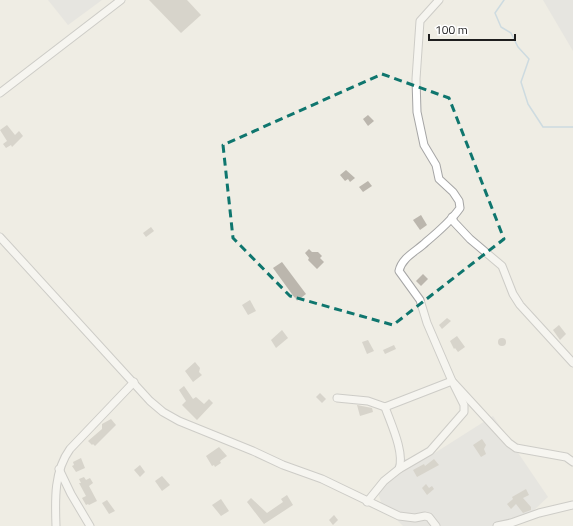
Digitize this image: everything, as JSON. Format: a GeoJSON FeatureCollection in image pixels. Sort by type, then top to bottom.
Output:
{"type":"FeatureCollection","features":[{"type":"Feature","properties":{"kind":"street"},"geometry":{"type":"LineString","coordinates":[[0,93],[122,0]]}},
{"type":"Feature","properties":{"kind":"street"},"geometry":{"type":"LineString","coordinates":[[367,502],[384,480],[399,469],[430,451],[464,412],[464,405],[426,323],[420,300],[399,271],[400,265],[405,258],[426,242],[460,208],[459,201],[453,192],[439,178],[436,165],[421,137],[417,112],[416,79],[420,21],[439,0]]}},
{"type":"Feature","properties":{"kind":"street"},"geometry":{"type":"LineString","coordinates":[[452,217],[454,222],[470,239],[502,266],[513,294],[520,305],[573,363]]}},
{"type":"Feature","properties":{"kind":"street"},"geometry":{"type":"LineString","coordinates":[[0,237],[134,382],[150,402],[170,417],[253,451],[283,466],[322,479],[367,502],[399,516],[415,518],[425,516],[429,518],[436,526]]}},
{"type":"Feature","properties":{"kind":"street"},"geometry":{"type":"LineString","coordinates":[[337,398],[368,401],[385,407],[452,380]]}},
{"type":"Feature","properties":{"kind":"street"},"geometry":{"type":"LineString","coordinates":[[452,380],[509,443],[516,448],[566,458],[573,462]]}},
{"type":"Feature","properties":{"kind":"street"},"geometry":{"type":"LineString","coordinates":[[56,526],[55,509],[59,469],[62,460],[70,449],[134,382]]}},
{"type":"Feature","properties":{"kind":"street"},"geometry":{"type":"LineString","coordinates":[[385,407],[401,454],[402,463],[399,469]]}},
{"type":"Feature","properties":{"kind":"street"},"geometry":{"type":"LineString","coordinates":[[59,469],[71,494],[90,526]]}},
{"type":"Feature","properties":{"kind":"street"},"geometry":{"type":"LineString","coordinates":[[497,526],[511,523],[539,513],[573,505]]}},
{"type":"Feature","properties":{"kind":"highlighted area"},"geometry":{"type":"Polygon","coordinates":[[[382,74],[449,98],[504,239],[393,325],[290,296],[233,238],[223,145],[382,74]]]}},
{"type":"Feature","properties":{"kind":"shaded area"},"geometry":{"type":"Polygon","coordinates":[[[48,0],[102,0],[68,25],[48,0]]]}},
{"type":"Feature","properties":{"kind":"shaded area"},"geometry":{"type":"Polygon","coordinates":[[[543,0],[573,0],[573,51],[543,0]]]}},
{"type":"Feature","properties":{"kind":"shaded area"},"geometry":{"type":"Polygon","coordinates":[[[493,416],[548,497],[533,511],[508,526],[403,526],[382,505],[377,490],[399,460],[430,456],[493,416]]]}},
{"type":"Feature","properties":{"kind":"building"},"geometry":{"type":"Polygon","coordinates":[[[149,0],[187,0],[201,15],[181,33],[149,0]]]}},
{"type":"Feature","properties":{"kind":"building"},"geometry":{"type":"Polygon","coordinates":[[[368,115],[374,121],[368,126],[363,119],[368,115]]]}},
{"type":"Feature","properties":{"kind":"building"},"geometry":{"type":"Polygon","coordinates":[[[7,125],[15,135],[19,131],[23,136],[12,147],[11,145],[6,148],[3,144],[7,141],[0,130],[7,125]]]}},
{"type":"Feature","properties":{"kind":"building"},"geometry":{"type":"Polygon","coordinates":[[[346,170],[355,178],[350,182],[348,179],[345,181],[340,175],[346,170]]]}},
{"type":"Feature","properties":{"kind":"building"},"geometry":{"type":"Polygon","coordinates":[[[368,181],[372,186],[363,192],[359,187],[368,181]]]}},
{"type":"Feature","properties":{"kind":"building"},"geometry":{"type":"Polygon","coordinates":[[[421,215],[427,225],[420,230],[413,220],[421,215]]]}},
{"type":"Feature","properties":{"kind":"building"},"geometry":{"type":"Polygon","coordinates":[[[151,227],[154,231],[146,237],[143,233],[151,227]]]}},
{"type":"Feature","properties":{"kind":"building"},"geometry":{"type":"Polygon","coordinates":[[[309,249],[312,252],[318,252],[322,256],[320,258],[324,262],[317,269],[308,260],[309,258],[305,253],[309,249]]]}},
{"type":"Feature","properties":{"kind":"building"},"geometry":{"type":"Polygon","coordinates":[[[282,262],[306,294],[297,301],[273,268],[282,262]]]}},
{"type":"Feature","properties":{"kind":"building"},"geometry":{"type":"Polygon","coordinates":[[[423,274],[428,279],[421,286],[416,281],[423,274]]]}},
{"type":"Feature","properties":{"kind":"building"},"geometry":{"type":"Polygon","coordinates":[[[250,300],[256,311],[248,315],[242,305],[250,300]]]}},
{"type":"Feature","properties":{"kind":"building"},"geometry":{"type":"Polygon","coordinates":[[[447,318],[451,321],[442,329],[439,325],[447,318]]]}},
{"type":"Feature","properties":{"kind":"building"},"geometry":{"type":"Polygon","coordinates":[[[559,325],[566,334],[560,340],[553,330],[559,325]]]}},
{"type":"Feature","properties":{"kind":"building"},"geometry":{"type":"Polygon","coordinates":[[[282,330],[288,338],[276,348],[271,340],[282,330]]]}},
{"type":"Feature","properties":{"kind":"building"},"geometry":{"type":"Polygon","coordinates":[[[457,336],[465,347],[458,352],[455,348],[454,349],[450,341],[457,336]]]}},
{"type":"Feature","properties":{"kind":"building"},"geometry":{"type":"Polygon","coordinates":[[[500,338],[504,338],[506,342],[504,346],[500,346],[498,344],[498,340],[500,338]]]}},
{"type":"Feature","properties":{"kind":"building"},"geometry":{"type":"Polygon","coordinates":[[[368,340],[374,351],[367,354],[362,342],[368,340]]]}},
{"type":"Feature","properties":{"kind":"building"},"geometry":{"type":"Polygon","coordinates":[[[394,345],[396,349],[385,354],[383,350],[394,345]]]}},
{"type":"Feature","properties":{"kind":"building"},"geometry":{"type":"Polygon","coordinates":[[[195,362],[200,368],[199,372],[202,375],[193,382],[185,371],[195,362]]]}},
{"type":"Feature","properties":{"kind":"building"},"geometry":{"type":"Polygon","coordinates":[[[184,386],[193,399],[196,397],[204,404],[209,399],[213,403],[197,420],[182,405],[186,401],[179,390],[184,386]]]}},
{"type":"Feature","properties":{"kind":"building"},"geometry":{"type":"Polygon","coordinates":[[[320,393],[326,399],[322,403],[316,397],[320,393]]]}},
{"type":"Feature","properties":{"kind":"building"},"geometry":{"type":"Polygon","coordinates":[[[357,405],[372,408],[373,412],[360,416],[357,405]]]}},
{"type":"Feature","properties":{"kind":"building"},"geometry":{"type":"Polygon","coordinates":[[[111,419],[116,425],[95,446],[93,444],[92,445],[88,441],[102,429],[102,424],[111,419]]]}},
{"type":"Feature","properties":{"kind":"building"},"geometry":{"type":"Polygon","coordinates":[[[482,439],[486,445],[484,449],[486,454],[481,457],[473,445],[482,439]]]}},
{"type":"Feature","properties":{"kind":"building"},"geometry":{"type":"Polygon","coordinates":[[[219,447],[227,456],[215,467],[214,465],[212,466],[206,456],[219,447]]]}},
{"type":"Feature","properties":{"kind":"building"},"geometry":{"type":"Polygon","coordinates":[[[81,458],[85,468],[76,472],[72,466],[74,465],[73,462],[81,458]]]}},
{"type":"Feature","properties":{"kind":"building"},"geometry":{"type":"Polygon","coordinates":[[[434,459],[439,465],[417,477],[413,470],[424,464],[425,466],[434,459]]]}},
{"type":"Feature","properties":{"kind":"building"},"geometry":{"type":"Polygon","coordinates":[[[140,465],[145,472],[140,477],[134,470],[140,465]]]}},
{"type":"Feature","properties":{"kind":"building"},"geometry":{"type":"Polygon","coordinates":[[[162,476],[170,485],[162,491],[155,481],[162,476]]]}},
{"type":"Feature","properties":{"kind":"building"},"geometry":{"type":"Polygon","coordinates":[[[84,477],[86,480],[90,478],[93,483],[89,486],[97,501],[89,505],[86,505],[82,498],[86,496],[79,483],[81,483],[79,479],[84,477]]]}},
{"type":"Feature","properties":{"kind":"building"},"geometry":{"type":"Polygon","coordinates":[[[426,484],[429,488],[432,486],[434,489],[427,495],[422,488],[426,484]]]}},
{"type":"Feature","properties":{"kind":"building"},"geometry":{"type":"Polygon","coordinates":[[[526,489],[529,495],[523,498],[531,507],[531,510],[523,513],[516,504],[511,509],[507,504],[513,499],[512,497],[526,489]]]}},
{"type":"Feature","properties":{"kind":"building"},"geometry":{"type":"Polygon","coordinates":[[[287,495],[293,505],[264,524],[247,502],[251,498],[267,513],[283,502],[281,499],[287,495]]]}},
{"type":"Feature","properties":{"kind":"building"},"geometry":{"type":"Polygon","coordinates":[[[221,499],[229,511],[221,516],[212,505],[221,499]]]}},
{"type":"Feature","properties":{"kind":"building"},"geometry":{"type":"Polygon","coordinates":[[[107,500],[115,511],[109,514],[102,503],[107,500]]]}},
{"type":"Feature","properties":{"kind":"building"},"geometry":{"type":"Polygon","coordinates":[[[334,515],[338,520],[333,525],[329,520],[334,515]]]}},
{"type":"Feature","properties":{"kind":"waterway"},"geometry":{"type":"LineString","coordinates":[[504,0],[495,13],[501,27],[511,33],[518,47],[529,59],[521,82],[528,104],[543,127],[573,127]]}}]}
